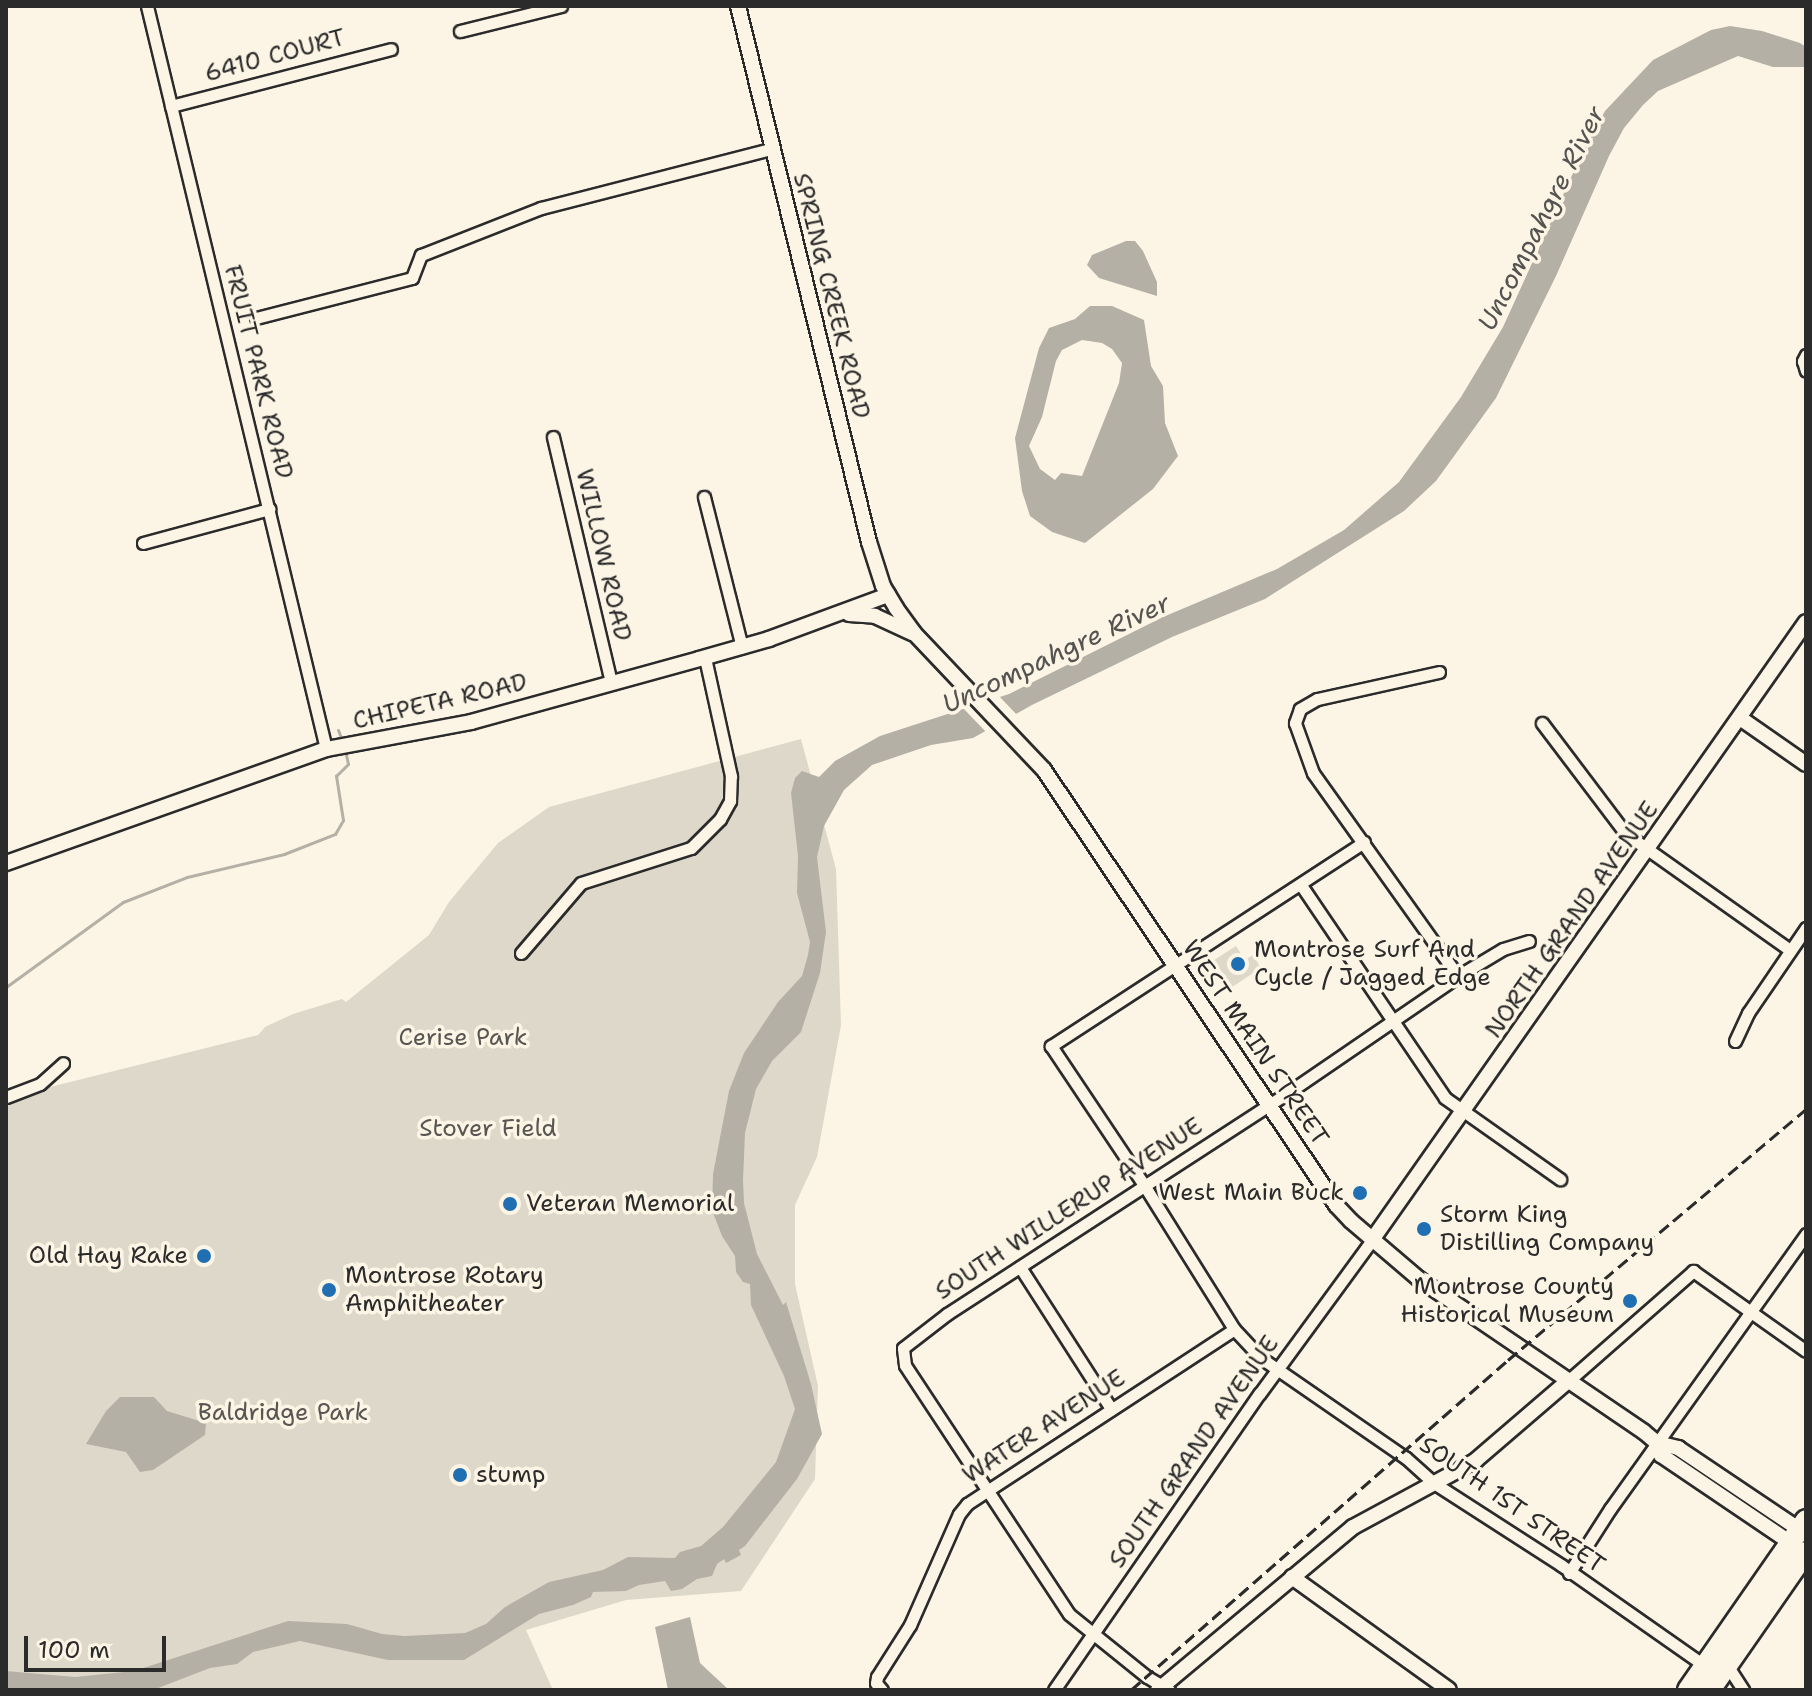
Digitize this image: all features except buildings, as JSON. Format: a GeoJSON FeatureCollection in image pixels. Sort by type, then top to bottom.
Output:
{"type":"FeatureCollection","features":[{"type":"Feature","properties":{"kind":"highway"},"geometry":{"type":"LineString","coordinates":[[1688,1690],[1715,1674],[1801,1536]]}},
{"type":"Feature","properties":{"kind":"street","name":"FRUIT PARK ROAD"},"geometry":{"type":"LineString","coordinates":[[147,6],[326,749]]}},
{"type":"Feature","properties":{"kind":"street"},"geometry":{"type":"LineString","coordinates":[[460,31],[561,6]]}},
{"type":"Feature","properties":{"kind":"street","name":"SPRING CREEK ROAD"},"geometry":{"type":"LineString","coordinates":[[738,6],[869,542],[888,595]]}},
{"type":"Feature","properties":{"kind":"street","name":"6410 COURT"},"geometry":{"type":"LineString","coordinates":[[171,106],[391,49]]}},
{"type":"Feature","properties":{"kind":"street"},"geometry":{"type":"LineString","coordinates":[[256,318],[412,278],[421,255],[541,208],[771,149]]}},
{"type":"Feature","properties":{"kind":"street"},"geometry":{"type":"LineString","coordinates":[[1806,355],[1803,361],[1806,371]]}},
{"type":"Feature","properties":{"kind":"street","name":"WILLOW ROAD"},"geometry":{"type":"LineString","coordinates":[[553,437],[611,683]]}},
{"type":"Feature","properties":{"kind":"street"},"geometry":{"type":"LineString","coordinates":[[704,497],[742,647]]}},
{"type":"Feature","properties":{"kind":"street"},"geometry":{"type":"LineString","coordinates":[[143,543],[269,509]]}},
{"type":"Feature","properties":{"kind":"street","name":"CHIPETA ROAD"},"geometry":{"type":"LineString","coordinates":[[6,863],[326,749],[471,722],[705,658],[888,595]]}},
{"type":"Feature","properties":{"kind":"street","name":"WEST MAIN STREET"},"geometry":{"type":"LineString","coordinates":[[888,595],[914,633],[1044,770],[1336,1205],[1419,1279],[1657,1443],[1661,1455],[1669,1461],[1801,1536]]}},
{"type":"Feature","properties":{"kind":"street"},"geometry":{"type":"LineString","coordinates":[[821,618],[866,615],[914,633]]}},
{"type":"Feature","properties":{"kind":"street","name":"NORTH GRAND AVENUE"},"geometry":{"type":"LineString","coordinates":[[1372,1240],[1806,622]]}},
{"type":"Feature","properties":{"kind":"street"},"geometry":{"type":"LineString","coordinates":[[521,953],[581,883],[691,848],[720,819],[730,801],[731,776],[705,658]]}},
{"type":"Feature","properties":{"kind":"street"},"geometry":{"type":"LineString","coordinates":[[1439,672],[1307,703],[1296,715],[1296,734],[1313,773],[1458,976]]}},
{"type":"Feature","properties":{"kind":"street"},"geometry":{"type":"LineString","coordinates":[[1740,718],[1806,764]]}},
{"type":"Feature","properties":{"kind":"street"},"geometry":{"type":"LineString","coordinates":[[1542,723],[1626,834],[1790,950]]}},
{"type":"Feature","properties":{"kind":"street"},"geometry":{"type":"LineString","coordinates":[[1175,963],[1364,842]]}},
{"type":"Feature","properties":{"kind":"street"},"geometry":{"type":"LineString","coordinates":[[1301,885],[1445,1098],[1560,1179]]}},
{"type":"Feature","properties":{"kind":"street"},"geometry":{"type":"LineString","coordinates":[[1735,1041],[1748,1013],[1806,928]]}},
{"type":"Feature","properties":{"kind":"street","name":"SOUTH WILLERUP AVENUE"},"geometry":{"type":"LineString","coordinates":[[987,1491],[902,1357],[903,1348],[914,1336],[1269,1104],[1458,976],[1503,949],[1529,941]]}},
{"type":"Feature","properties":{"kind":"street","name":"SOUTH 1ST STREET"},"geometry":{"type":"LineString","coordinates":[[1175,963],[1051,1046],[1144,1185],[1234,1329],[1278,1371],[1406,1458],[1434,1483],[1743,1690]]}},
{"type":"Feature","properties":{"kind":"street"},"geometry":{"type":"LineString","coordinates":[[6,1097],[40,1084],[63,1063]]}},
{"type":"Feature","properties":{"kind":"street"},"geometry":{"type":"LineString","coordinates":[[1569,1573],[1806,1234]]}},
{"type":"Feature","properties":{"kind":"street","name":"SOUTH GRAND AVENUE"},"geometry":{"type":"LineString","coordinates":[[1054,1690],[1372,1240]]}},
{"type":"Feature","properties":{"kind":"street"},"geometry":{"type":"LineString","coordinates":[[1020,1267],[1111,1409]]}},
{"type":"Feature","properties":{"kind":"street"},"geometry":{"type":"LineString","coordinates":[[987,1491],[1069,1614],[1091,1635],[1163,1689],[1353,1527],[1475,1461],[1693,1271],[1806,1351]]}},
{"type":"Feature","properties":{"kind":"street","name":"WATER AVENUE"},"geometry":{"type":"LineString","coordinates":[[879,1687],[959,1514],[987,1491],[1234,1329]]}},
{"type":"Feature","properties":{"kind":"street"},"geometry":{"type":"LineString","coordinates":[[1292,1577],[1449,1690]]}},
{"type":"Feature","properties":{"kind":"green space","name":"Baldridge Park"},"geometry":{"type":"Polygon","coordinates":[[[801,739],[836,869],[841,1025],[817,1157],[795,1205],[795,1284],[818,1386],[815,1479],[741,1591],[626,1600],[526,1630],[553,1690],[6,1690],[6,1098],[258,1035],[265,1027],[293,1014],[342,999],[346,1002],[429,935],[449,902],[498,843],[549,807],[801,739]]]}},
{"type":"Feature","properties":{"kind":"green space","name":"Montrose Surf And Cycle / Jagged Edge"},"geometry":{"type":"Polygon","coordinates":[[[1236,946],[1245,960],[1253,955],[1261,968],[1232,987],[1214,960],[1236,946]]]}},
{"type":"Feature","properties":{"kind":"shaded area"},"geometry":{"type":"Polygon","coordinates":[[[1730,26],[1762,31],[1800,43],[1806,47],[1806,67],[1773,67],[1738,56],[1658,91],[1643,105],[1624,128],[1609,156],[1556,276],[1496,398],[1436,481],[1404,511],[1265,599],[1172,637],[1032,705],[973,738],[931,745],[872,765],[844,790],[824,826],[817,857],[826,932],[820,973],[801,1032],[772,1061],[756,1089],[745,1133],[743,1180],[744,1203],[757,1254],[783,1305],[786,1302],[811,1384],[822,1434],[797,1479],[739,1550],[741,1555],[726,1563],[724,1559],[717,1564],[712,1576],[697,1579],[682,1589],[671,1591],[665,1581],[639,1585],[626,1591],[593,1592],[591,1597],[573,1605],[539,1614],[464,1660],[388,1660],[300,1641],[253,1652],[237,1664],[210,1668],[153,1690],[6,1690],[6,1671],[75,1677],[134,1671],[288,1621],[347,1624],[382,1634],[405,1636],[465,1633],[486,1624],[505,1607],[549,1582],[603,1570],[628,1557],[675,1558],[680,1552],[701,1546],[723,1527],[776,1462],[795,1409],[784,1376],[751,1305],[750,1284],[743,1282],[736,1272],[735,1256],[722,1236],[712,1210],[713,1174],[729,1091],[744,1053],[778,1002],[802,976],[808,955],[810,942],[797,893],[798,856],[791,793],[795,778],[802,771],[819,777],[835,761],[880,736],[1009,694],[1163,617],[1277,569],[1344,530],[1399,482],[1461,397],[1503,327],[1584,149],[1605,111],[1653,60],[1711,30],[1730,26]]]}},
{"type":"Feature","properties":{"kind":"shaded area"},"geometry":{"type":"Polygon","coordinates":[[[1126,241],[1135,241],[1143,251],[1157,282],[1157,296],[1099,278],[1087,265],[1092,255],[1126,241]]]}},
{"type":"Feature","properties":{"kind":"shaded area"},"geometry":{"type":"Polygon","coordinates":[[[1090,306],[1112,306],[1144,320],[1151,366],[1163,386],[1165,423],[1178,456],[1153,489],[1085,543],[1052,532],[1030,516],[1022,491],[1015,438],[1039,348],[1049,328],[1075,319],[1090,306]],[[1082,340],[1062,350],[1056,361],[1042,417],[1029,446],[1040,469],[1055,480],[1061,473],[1082,476],[1119,383],[1122,363],[1112,349],[1102,343],[1082,340]]]}},
{"type":"Feature","properties":{"kind":"shaded area"},"geometry":{"type":"Polygon","coordinates":[[[120,1397],[154,1397],[167,1411],[206,1423],[205,1435],[153,1470],[140,1472],[126,1452],[86,1444],[106,1411],[120,1397]]]}},
{"type":"Feature","properties":{"kind":"shaded area"},"geometry":{"type":"Polygon","coordinates":[[[690,1617],[700,1663],[729,1690],[668,1690],[655,1627],[690,1617]]]}},
{"type":"Feature","properties":{"kind":"pier"},"geometry":{"type":"Polygon","coordinates":[[[997,694],[1019,717],[988,734],[961,706],[997,694]]]}},
{"type":"Feature","properties":{"kind":"waterway"},"geometry":{"type":"LineString","coordinates":[[338,730],[343,743]]}},
{"type":"Feature","properties":{"kind":"waterway"},"geometry":{"type":"LineString","coordinates":[[6,987],[123,902],[187,877],[284,854],[335,834],[343,820],[336,776],[348,764],[345,750]]}},
{"type":"Feature","properties":{"kind":"railway"},"geometry":{"type":"LineString","coordinates":[[1131,1690],[1508,1360],[1806,1109]]}},
{"type":"Feature","properties":{"kind":"place","name":"Montrose Surf And Cycle / Jagged Edge"},"geometry":{"type":"Point","coordinates":[1238,964]}},
{"type":"Feature","properties":{"kind":"place","name":"West Main Buck"},"geometry":{"type":"Point","coordinates":[1360,1193]}},
{"type":"Feature","properties":{"kind":"place","name":"Veteran Memorial"},"geometry":{"type":"Point","coordinates":[510,1204]}},
{"type":"Feature","properties":{"kind":"place","name":"Storm King Distilling Company"},"geometry":{"type":"Point","coordinates":[1424,1229]}},
{"type":"Feature","properties":{"kind":"place","name":"Old Hay Rake"},"geometry":{"type":"Point","coordinates":[204,1256]}},
{"type":"Feature","properties":{"kind":"place","name":"Montrose Rotary Amphitheater"},"geometry":{"type":"Point","coordinates":[329,1290]}},
{"type":"Feature","properties":{"kind":"place","name":"Montrose County Historical Museum"},"geometry":{"type":"Point","coordinates":[1630,1301]}},
{"type":"Feature","properties":{"kind":"place","name":"stump"},"geometry":{"type":"Point","coordinates":[460,1475]}},
{"type":"Feature","properties":{"kind":"water label","name":"Uncompahgre River"},"geometry":{"type":"Point","coordinates":[1541,218]}},
{"type":"Feature","properties":{"kind":"water label","name":"Uncompahgre River"},"geometry":{"type":"Point","coordinates":[1056,653]}},
{"type":"Feature","properties":{"kind":"park label","name":"Cerise Park"},"geometry":{"type":"Point","coordinates":[463,1038]}},
{"type":"Feature","properties":{"kind":"park label","name":"Stover Field"},"geometry":{"type":"Point","coordinates":[488,1129]}}]}
